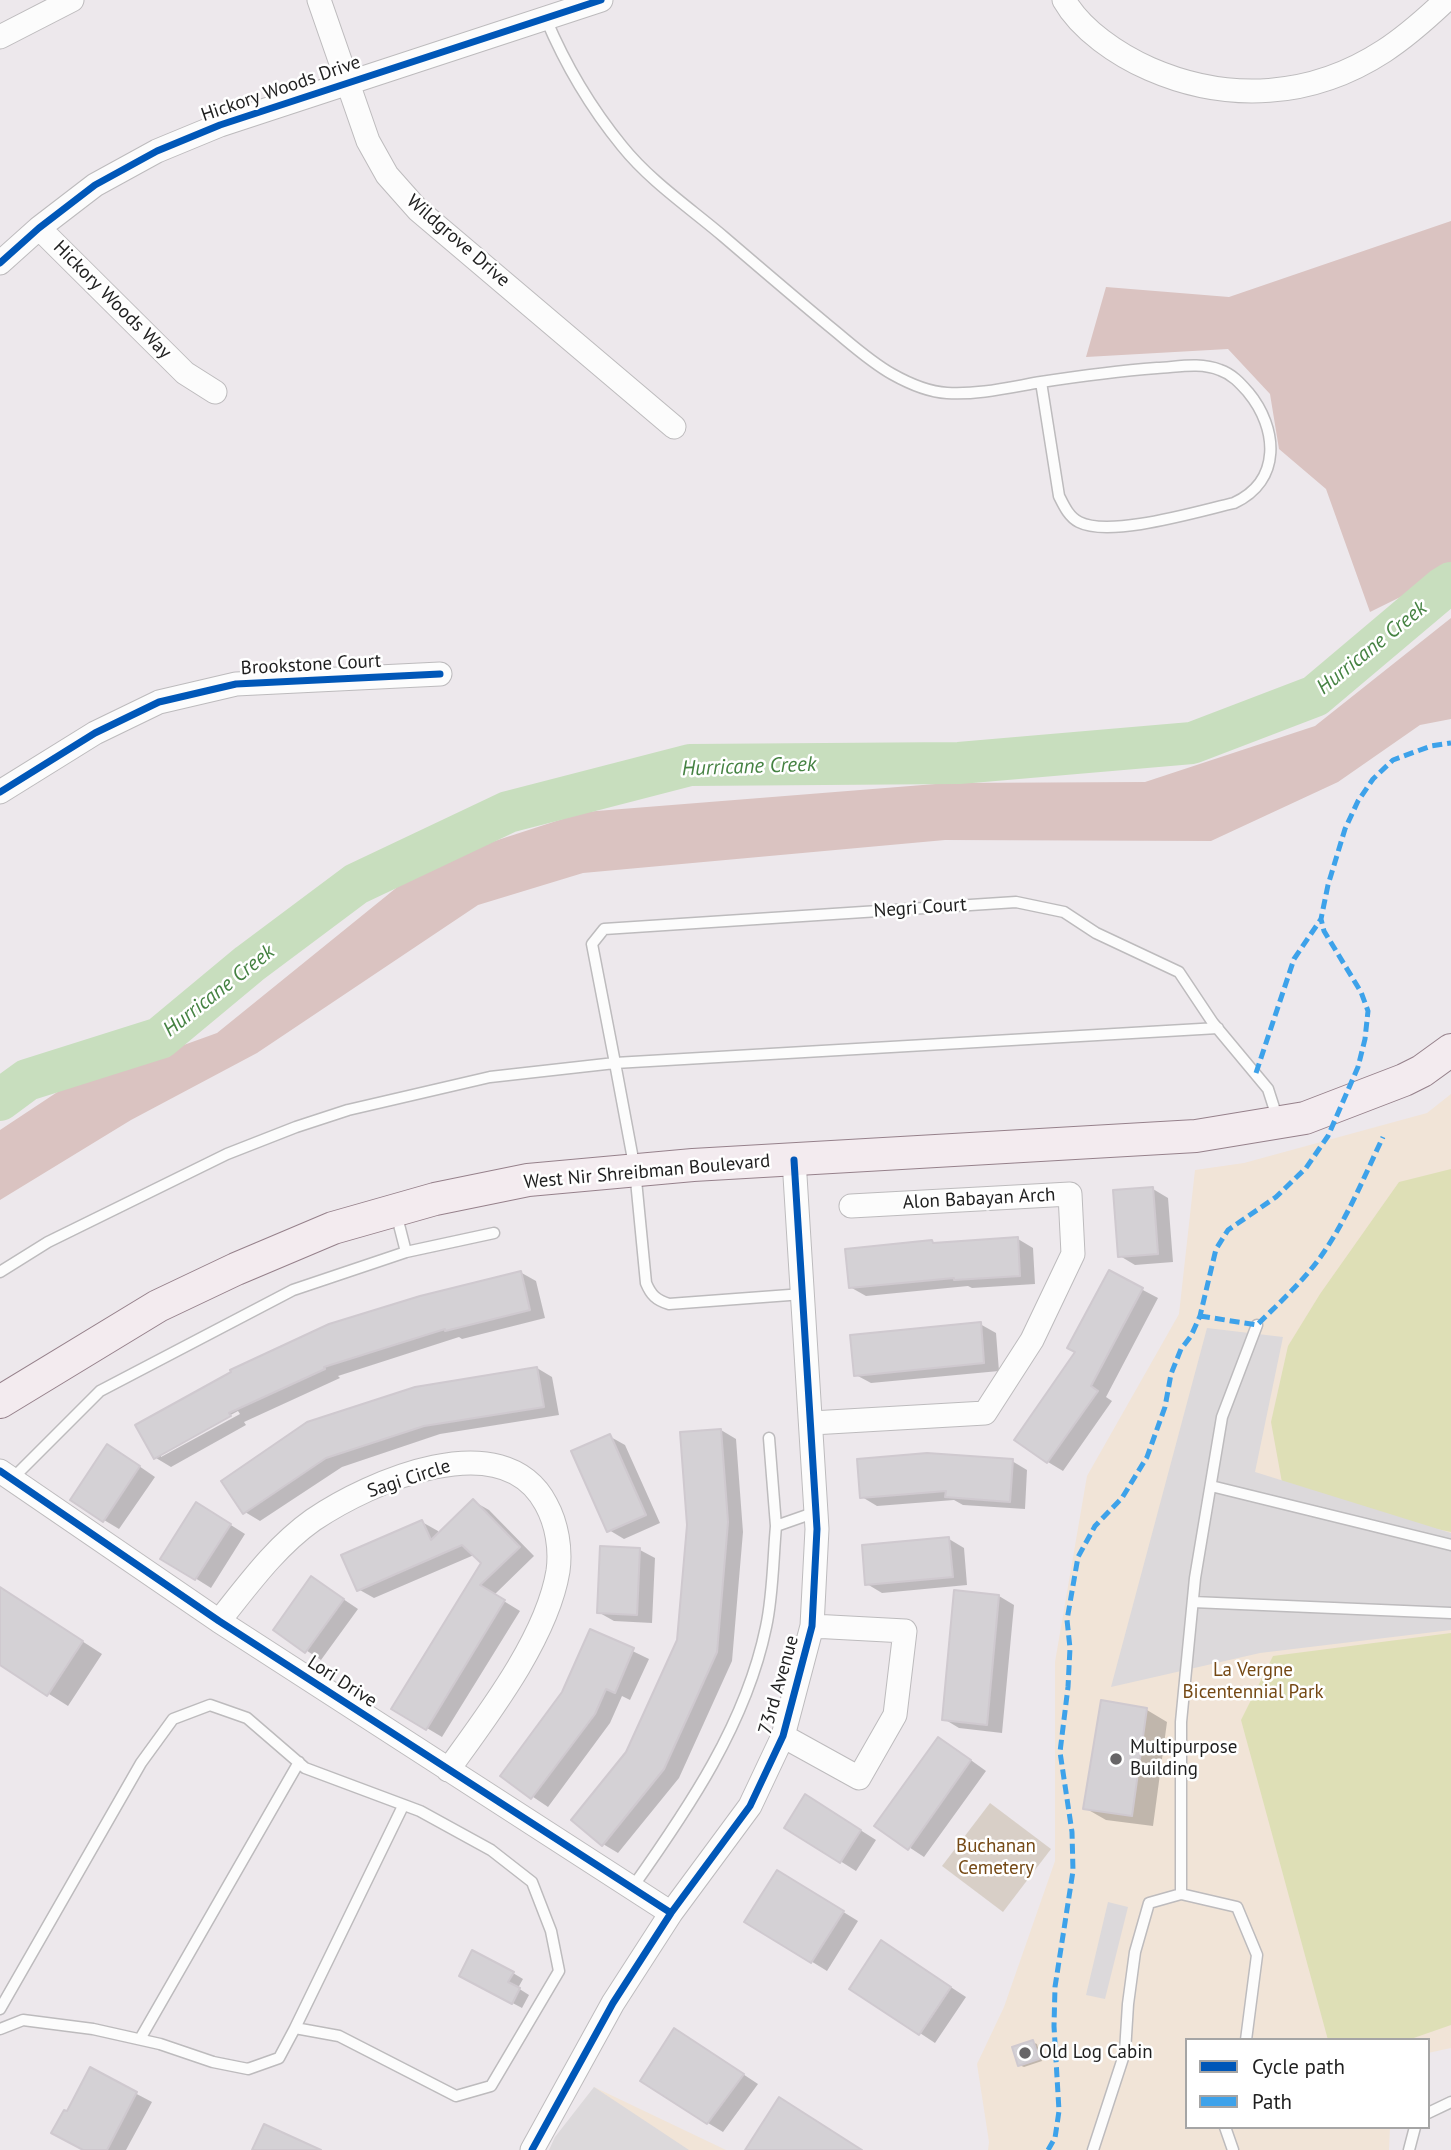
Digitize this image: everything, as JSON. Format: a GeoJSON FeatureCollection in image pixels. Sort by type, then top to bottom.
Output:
{"type":"FeatureCollection","features":[{"type":"Feature","properties":{"kind":"main road","name":"West Nir Shreibman Boulevard"},"geometry":{"type":"LineString","coordinates":[[0,1402],[158,1306],[236,1269],[333,1228],[435,1199],[528,1180],[635,1170],[1196,1136],[1292,1120],[1404,1080],[1451,1050]]}},
{"type":"Feature","properties":{"kind":"street"},"geometry":{"type":"LineString","coordinates":[[0,37],[72,0]]}},
{"type":"Feature","properties":{"kind":"street","name":"Wildgrove Drive"},"geometry":{"type":"LineString","coordinates":[[319,0],[368,141],[387,176],[418,210],[674,427]]}},
{"type":"Feature","properties":{"kind":"street"},"geometry":{"type":"LineString","coordinates":[[1064,0],[1071,13],[1107,44],[1134,62],[1173,79],[1210,89],[1252,91],[1292,89],[1340,75],[1384,51],[1446,0]]}},
{"type":"Feature","properties":{"kind":"street","name":"Hickory Woods Drive"},"geometry":{"type":"LineString","coordinates":[[0,263],[39,228],[95,185],[157,151],[220,125],[546,19],[592,1]]}},
{"type":"Feature","properties":{"kind":"street","name":"Hickory Woods Way"},"geometry":{"type":"LineString","coordinates":[[39,228],[185,373],[215,392]]}},
{"type":"Feature","properties":{"kind":"street","name":"Brookstone Court"},"geometry":{"type":"LineString","coordinates":[[0,792],[94,733],[159,702],[236,684],[440,674]]}},
{"type":"Feature","properties":{"kind":"street","name":"73rd Avenue"},"geometry":{"type":"LineString","coordinates":[[533,2150],[613,2003],[671,1913],[750,1806],[783,1736],[812,1626],[816,1512],[794,1160]]}},
{"type":"Feature","properties":{"kind":"street","name":"Alon Babayan Arch"},"geometry":{"type":"LineString","coordinates":[[812,1423],[985,1413],[1032,1340],[1073,1254],[1070,1194],[851,1206]]}},
{"type":"Feature","properties":{"kind":"street","name":"Sagi Circle"},"geometry":{"type":"LineString","coordinates":[[219,1621],[275,1551],[313,1520],[382,1483],[430,1468],[466,1462],[490,1464],[511,1471],[529,1482],[542,1496],[552,1515],[558,1538],[558,1569],[552,1594],[535,1635],[511,1678],[448,1770]]}},
{"type":"Feature","properties":{"kind":"street","name":"Lori Drive"},"geometry":{"type":"LineString","coordinates":[[6,1475],[219,1621],[671,1913]]}},
{"type":"Feature","properties":{"kind":"street"},"geometry":{"type":"LineString","coordinates":[[783,1736],[859,1778],[895,1715],[905,1631],[812,1626]]}},
{"type":"Feature","properties":{"kind":"lane"},"geometry":{"type":"LineString","coordinates":[[546,19],[581,87],[622,148],[656,180],[869,359],[894,375],[920,387],[945,393],[976,392],[1041,382],[1120,371],[1199,365],[1220,370],[1234,377],[1260,408],[1269,426],[1267,470],[1260,485],[1248,496],[1234,503],[1132,526],[1094,527],[1077,522],[1059,496],[1041,382]]}},
{"type":"Feature","properties":{"kind":"lane","name":"Negri Court"},"geometry":{"type":"LineString","coordinates":[[803,1294],[670,1304],[659,1301],[650,1293],[646,1283],[635,1170],[592,944],[604,929],[1016,902],[1064,912],[1096,933],[1179,972],[1218,1028],[1292,1120]]}},
{"type":"Feature","properties":{"kind":"lane"},"geometry":{"type":"LineString","coordinates":[[0,1272],[48,1242],[227,1154],[348,1110],[491,1077],[615,1063],[1218,1028]]}},
{"type":"Feature","properties":{"kind":"lane"},"geometry":{"type":"LineString","coordinates":[[396,1210],[406,1252]]}},
{"type":"Feature","properties":{"kind":"lane"},"geometry":{"type":"LineString","coordinates":[[6,1475],[100,1391],[293,1290],[406,1252],[494,1233]]}},
{"type":"Feature","properties":{"kind":"lane"},"geometry":{"type":"LineString","coordinates":[[1181,1894],[1181,1723],[1193,1602],[1222,1417],[1257,1325]]}},
{"type":"Feature","properties":{"kind":"lane"},"geometry":{"type":"LineString","coordinates":[[632,1888],[683,1816],[741,1707],[766,1627],[776,1526],[769,1438]]}},
{"type":"Feature","properties":{"kind":"lane"},"geometry":{"type":"LineString","coordinates":[[1211,1486],[1451,1545]]}},
{"type":"Feature","properties":{"kind":"lane"},"geometry":{"type":"LineString","coordinates":[[776,1526],[816,1512]]}},
{"type":"Feature","properties":{"kind":"lane"},"geometry":{"type":"LineString","coordinates":[[1193,1602],[1451,1614]]}},
{"type":"Feature","properties":{"kind":"lane"},"geometry":{"type":"LineString","coordinates":[[0,2009],[142,1763],[173,1719],[210,1705],[247,1718],[305,1768],[420,1811],[491,1850],[532,1882],[551,1931],[559,1971],[491,2085],[456,2096],[339,2036],[295,2028]]}},
{"type":"Feature","properties":{"kind":"lane"},"geometry":{"type":"LineString","coordinates":[[140,2039],[299,1762]]}},
{"type":"Feature","properties":{"kind":"lane"},"geometry":{"type":"LineString","coordinates":[[0,2029],[23,2020],[93,2029],[160,2044],[213,2062],[248,2069],[279,2058],[404,1806]]}},
{"type":"Feature","properties":{"kind":"lane"},"geometry":{"type":"LineString","coordinates":[[1093,2150],[1125,2052],[1135,1952],[1149,1903],[1181,1894],[1237,1907],[1258,1955],[1247,2038]]}},
{"type":"Feature","properties":{"kind":"lane"},"geometry":{"type":"LineString","coordinates":[[1430,2112],[1451,2102]]}},
{"type":"Feature","properties":{"kind":"lane"},"geometry":{"type":"LineString","coordinates":[[1226,2129],[1233,2150]]}},
{"type":"Feature","properties":{"kind":"lane"},"geometry":{"type":"LineString","coordinates":[[1409,2150],[1414,2129]]}},
{"type":"Feature","properties":{"kind":"shaded area"},"geometry":{"type":"Polygon","coordinates":[[[1451,221],[1451,572],[1370,612],[1326,489],[1279,449],[1270,394],[1228,349],[1086,357],[1106,287],[1229,297],[1451,221]]]}},
{"type":"Feature","properties":{"kind":"shaded area"},"geometry":{"type":"Polygon","coordinates":[[[1451,618],[1451,719],[1420,725],[1338,782],[1211,841],[945,840],[583,873],[478,905],[257,1053],[131,1120],[0,1200],[0,1130],[62,1089],[217,1033],[427,863],[584,812],[948,783],[1145,782],[1315,726],[1451,618]]]}},
{"type":"Feature","properties":{"kind":"shaded area"},"geometry":{"type":"Polygon","coordinates":[[[1207,1328],[1283,1337],[1255,1472],[1451,1533],[1451,1630],[1260,1653],[1111,1687],[1207,1328]]]}},
{"type":"Feature","properties":{"kind":"shaded area"},"geometry":{"type":"Polygon","coordinates":[[[1108,1902],[1128,1907],[1105,1999],[1086,1995],[1108,1902]]]}},
{"type":"Feature","properties":{"kind":"shaded area"},"geometry":{"type":"Polygon","coordinates":[[[594,2087],[689,2150],[549,2150],[555,2137],[594,2087]]]}},
{"type":"Feature","properties":{"kind":"green space","name":"La Vergne Bicentennial Park"},"geometry":{"type":"Polygon","coordinates":[[[1451,1094],[1451,2048],[1430,2053],[1430,2038],[1185,2038],[1185,2129],[1390,2129],[1389,2150],[988,2150],[977,2064],[1004,2007],[1055,1861],[1055,1662],[1087,1476],[1179,1314],[1195,1170],[1244,1163],[1427,1113],[1451,1094]]]}},
{"type":"Feature","properties":{"kind":"green space"},"geometry":{"type":"Polygon","coordinates":[[[1451,1169],[1451,1532],[1412,1524],[1283,1488],[1271,1422],[1288,1346],[1320,1294],[1399,1182],[1451,1169]]]}},
{"type":"Feature","properties":{"kind":"green space"},"geometry":{"type":"Polygon","coordinates":[[[1451,1633],[1451,2025],[1414,2038],[1327,2038],[1241,1720],[1273,1656],[1451,1633]]]}},
{"type":"Feature","properties":{"kind":"green space","name":"Buchanan Cemetery"},"geometry":{"type":"Polygon","coordinates":[[[990,1803],[1051,1849],[1003,1912],[942,1866],[990,1803]]]}},
{"type":"Feature","properties":{"kind":"green space"},"geometry":{"type":"Polygon","coordinates":[[[594,2087],[726,2150],[567,2150],[594,2087]]]}},
{"type":"Feature","properties":{"kind":"building"},"geometry":{"type":"Polygon","coordinates":[[[1153,1187],[1158,1254],[1118,1257],[1113,1190],[1153,1187]]]}},
{"type":"Feature","properties":{"kind":"building"},"geometry":{"type":"Polygon","coordinates":[[[1018,1237],[1020,1276],[954,1278],[849,1288],[845,1249],[932,1240],[933,1243],[1018,1237]]]}},
{"type":"Feature","properties":{"kind":"building"},"geometry":{"type":"Polygon","coordinates":[[[1109,1270],[1143,1288],[1091,1386],[1098,1391],[1047,1463],[1014,1440],[1075,1352],[1067,1348],[1109,1270]]]}},
{"type":"Feature","properties":{"kind":"building"},"geometry":{"type":"Polygon","coordinates":[[[521,1271],[530,1310],[445,1329],[324,1367],[325,1369],[229,1413],[231,1416],[154,1459],[135,1425],[231,1372],[230,1370],[329,1324],[420,1296],[521,1271]]]}},
{"type":"Feature","properties":{"kind":"building"},"geometry":{"type":"Polygon","coordinates":[[[981,1322],[984,1363],[854,1376],[850,1335],[981,1322]]]}},
{"type":"Feature","properties":{"kind":"building"},"geometry":{"type":"Polygon","coordinates":[[[537,1367],[544,1407],[424,1426],[326,1458],[243,1514],[221,1481],[307,1422],[415,1387],[537,1367]]]}},
{"type":"Feature","properties":{"kind":"building"},"geometry":{"type":"Polygon","coordinates":[[[721,1429],[728,1522],[717,1652],[664,1769],[602,1846],[571,1820],[626,1752],[677,1640],[687,1525],[680,1432],[721,1429]]]}},
{"type":"Feature","properties":{"kind":"building"},"geometry":{"type":"Polygon","coordinates":[[[610,1434],[646,1515],[607,1532],[571,1451],[610,1434]]]}},
{"type":"Feature","properties":{"kind":"building"},"geometry":{"type":"Polygon","coordinates":[[[107,1444],[140,1466],[103,1522],[70,1500],[107,1444]]]}},
{"type":"Feature","properties":{"kind":"building"},"geometry":{"type":"Polygon","coordinates":[[[927,1453],[1013,1459],[1010,1502],[945,1497],[946,1491],[860,1498],[857,1459],[927,1453]]]}},
{"type":"Feature","properties":{"kind":"building"},"geometry":{"type":"Polygon","coordinates":[[[473,1499],[520,1547],[480,1585],[505,1600],[426,1730],[391,1709],[481,1563],[462,1545],[357,1591],[341,1555],[422,1520],[431,1540],[473,1499]]]}},
{"type":"Feature","properties":{"kind":"building"},"geometry":{"type":"Polygon","coordinates":[[[196,1502],[231,1524],[195,1580],[160,1559],[196,1502]]]}},
{"type":"Feature","properties":{"kind":"building"},"geometry":{"type":"Polygon","coordinates":[[[949,1537],[953,1577],[865,1585],[862,1545],[949,1537]]]}},
{"type":"Feature","properties":{"kind":"building"},"geometry":{"type":"Polygon","coordinates":[[[600,1546],[640,1548],[637,1615],[597,1613],[600,1546]]]}},
{"type":"Feature","properties":{"kind":"building"},"geometry":{"type":"Polygon","coordinates":[[[311,1576],[344,1599],[305,1653],[273,1630],[311,1576]]]}},
{"type":"Feature","properties":{"kind":"building"},"geometry":{"type":"Polygon","coordinates":[[[0,1587],[83,1641],[47,1696],[0,1665],[0,1587]]]}},
{"type":"Feature","properties":{"kind":"building"},"geometry":{"type":"Polygon","coordinates":[[[954,1590],[999,1595],[987,1725],[942,1720],[954,1590]]]}},
{"type":"Feature","properties":{"kind":"building"},"geometry":{"type":"Polygon","coordinates":[[[590,1629],[634,1648],[615,1693],[606,1689],[595,1714],[531,1799],[500,1776],[562,1692],[590,1629]]]}},
{"type":"Feature","properties":{"kind":"building","name":"Multipurpose Building"},"geometry":{"type":"Polygon","coordinates":[[[1101,1700],[1147,1708],[1132,1816],[1083,1809],[1101,1700]]]}},
{"type":"Feature","properties":{"kind":"building"},"geometry":{"type":"Polygon","coordinates":[[[938,1737],[971,1760],[908,1850],[874,1826],[938,1737]]]}},
{"type":"Feature","properties":{"kind":"building"},"geometry":{"type":"Polygon","coordinates":[[[805,1794],[861,1830],[840,1863],[784,1828],[805,1794]]]}},
{"type":"Feature","properties":{"kind":"building"},"geometry":{"type":"Polygon","coordinates":[[[777,1870],[844,1911],[811,1963],[744,1922],[777,1870]]]}},
{"type":"Feature","properties":{"kind":"building"},"geometry":{"type":"Polygon","coordinates":[[[881,1940],[951,1987],[919,2035],[849,1989],[881,1940]]]}},
{"type":"Feature","properties":{"kind":"building"},"geometry":{"type":"Polygon","coordinates":[[[472,1950],[514,1972],[508,1982],[520,1988],[512,2004],[459,1976],[472,1950]]]}},
{"type":"Feature","properties":{"kind":"building"},"geometry":{"type":"Polygon","coordinates":[[[674,2028],[744,2074],[707,2124],[640,2081],[674,2028]]]}},
{"type":"Feature","properties":{"kind":"building","name":"Old Log Cabin"},"geometry":{"type":"Polygon","coordinates":[[[1033,2040],[1039,2059],[1018,2066],[1012,2047],[1033,2040]]]}},
{"type":"Feature","properties":{"kind":"building"},"geometry":{"type":"Polygon","coordinates":[[[90,2067],[137,2092],[107,2150],[83,2150],[51,2133],[64,2110],[67,2111],[90,2067]]]}},
{"type":"Feature","properties":{"kind":"building"},"geometry":{"type":"Polygon","coordinates":[[[779,2097],[862,2150],[745,2150],[779,2097]]]}},
{"type":"Feature","properties":{"kind":"building"},"geometry":{"type":"Polygon","coordinates":[[[264,2124],[321,2150],[252,2150],[264,2124]]]}},
{"type":"Feature","properties":{"kind":"waterway","name":"Hurricane Creek"},"geometry":{"type":"LineString","coordinates":[[0,1100],[27,1080],[160,1038],[249,964],[356,884],[508,812],[690,765],[959,763],[1192,743],[1315,696],[1451,583]]}},
{"type":"Feature","properties":{"kind":"marked path"},"geometry":{"type":"LineString","coordinates":[[1048,2150],[1055,2138],[1059,2111],[1054,2026],[1055,1987],[1073,1871],[1072,1832],[1060,1752],[1068,1687],[1070,1648],[1067,1620],[1078,1557],[1095,1526],[1122,1498],[1147,1457],[1165,1407],[1171,1374],[1181,1349],[1191,1336],[1200,1316],[1216,1249],[1228,1230],[1276,1197],[1306,1168],[1328,1136],[1358,1067],[1368,1011],[1361,992],[1324,931],[1321,919],[1345,829],[1358,801],[1373,779],[1393,760],[1431,746],[1451,743]]}},
{"type":"Feature","properties":{"kind":"marked path"},"geometry":{"type":"LineString","coordinates":[[1256,1073],[1294,959],[1321,919]]}},
{"type":"Feature","properties":{"kind":"marked path"},"geometry":{"type":"LineString","coordinates":[[1200,1316],[1257,1325],[1319,1260],[1349,1208],[1383,1137]]}},
{"type":"Feature","properties":{"kind":"cycle path"},"geometry":{"type":"LineString","coordinates":[[0,263],[39,228],[95,185],[157,151],[220,125],[601,0]]}},
{"type":"Feature","properties":{"kind":"cycle path"},"geometry":{"type":"LineString","coordinates":[[0,792],[95,733],[159,702],[236,684],[440,674]]}},
{"type":"Feature","properties":{"kind":"cycle path"},"geometry":{"type":"LineString","coordinates":[[532,2150],[613,2003],[671,1913],[750,1806],[783,1736],[812,1626],[817,1529],[794,1160]]}},
{"type":"Feature","properties":{"kind":"cycle path"},"geometry":{"type":"LineString","coordinates":[[0,1471],[219,1621],[671,1913]]}},
{"type":"Feature","properties":{"kind":"place","name":"Multipurpose Building"},"geometry":{"type":"Point","coordinates":[1116,1759]}},
{"type":"Feature","properties":{"kind":"place","name":"Old Log Cabin"},"geometry":{"type":"Point","coordinates":[1025,2053]}}]}
